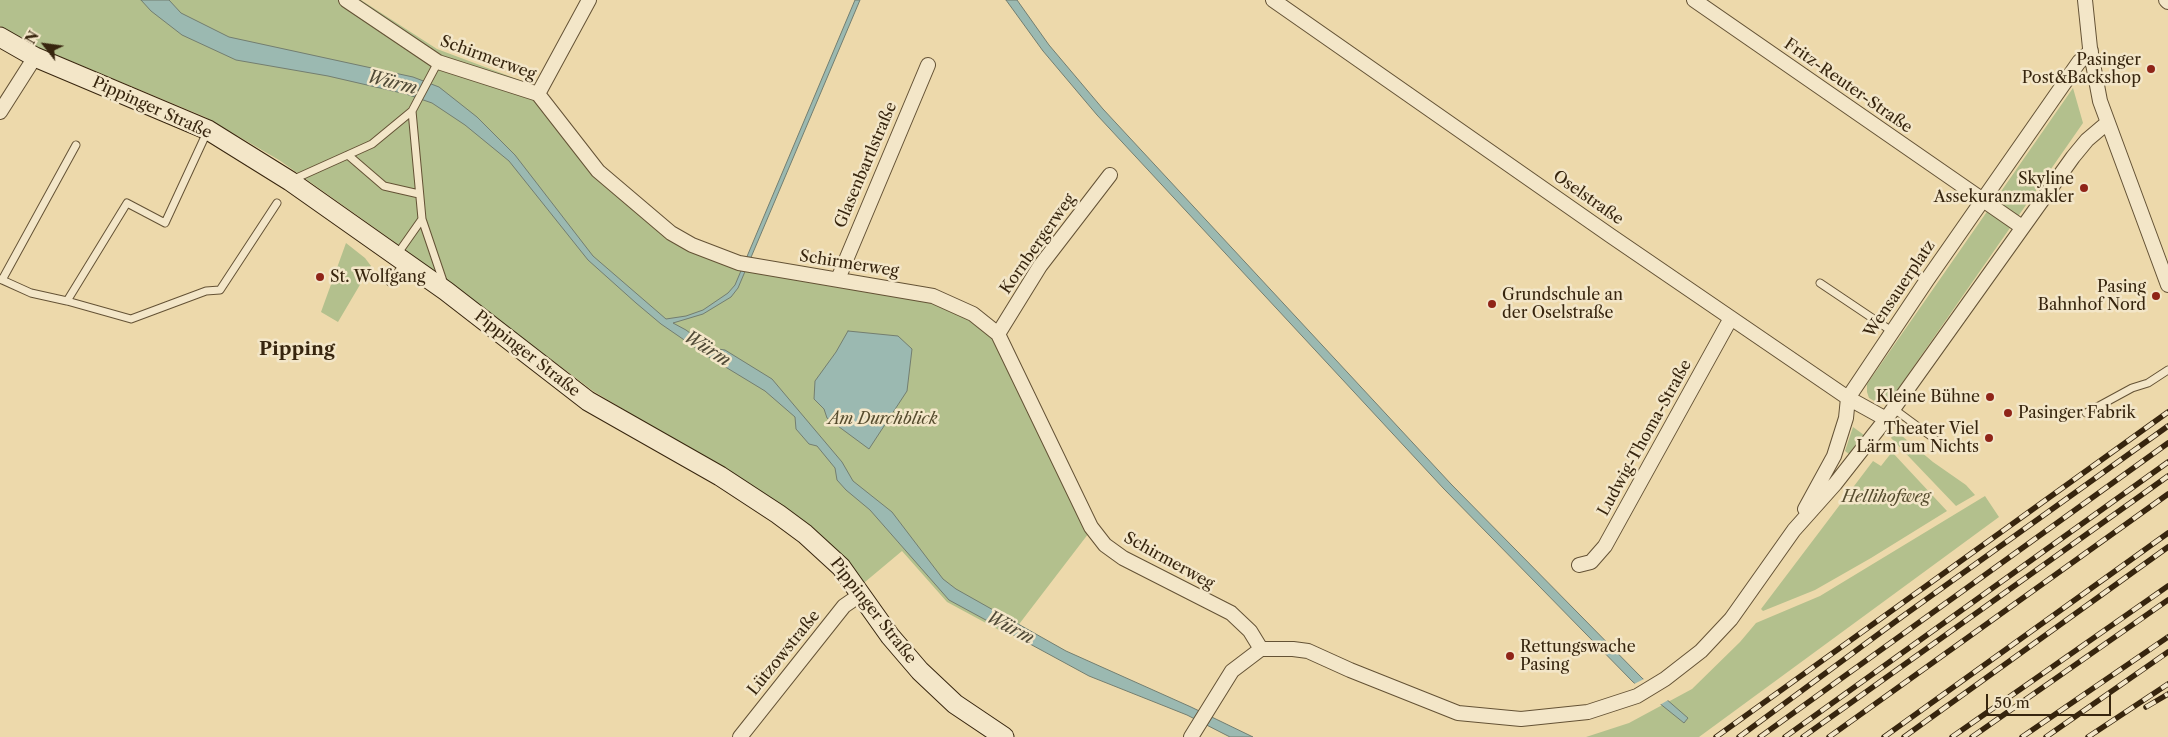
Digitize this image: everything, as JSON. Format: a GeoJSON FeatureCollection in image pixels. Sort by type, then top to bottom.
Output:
{"type":"FeatureCollection","features":[{"type":"Feature","properties":{"kind":"main road","name":"Pippinger Straße"},"geometry":{"type":"LineString","coordinates":[[0,37],[35,57],[208,130],[290,181],[446,291],[588,401],[720,476],[778,514],[824,550],[841,567],[860,595],[920,672],[956,704],[1004,737]]}},
{"type":"Feature","properties":{"kind":"street","name":"Schirmerweg"},"geometry":{"type":"LineString","coordinates":[[346,0],[435,68],[538,94],[598,170],[671,233],[692,245],[739,264],[933,296],[973,314],[998,334],[1091,527],[1105,545],[1123,558],[1231,614],[1250,631],[1261,649]]}},
{"type":"Feature","properties":{"kind":"street"},"geometry":{"type":"LineString","coordinates":[[538,94],[589,0]]}},
{"type":"Feature","properties":{"kind":"street","name":"Oselstraße"},"geometry":{"type":"LineString","coordinates":[[1273,0],[1848,398],[1890,414]]}},
{"type":"Feature","properties":{"kind":"street","name":"Fritz-Reuter-Straße"},"geometry":{"type":"LineString","coordinates":[[1694,0],[1983,201]]}},
{"type":"Feature","properties":{"kind":"street"},"geometry":{"type":"LineString","coordinates":[[2085,0],[2091,51],[2100,101],[2168,285]]}},
{"type":"Feature","properties":{"kind":"street","name":"Wensauerplatz"},"geometry":{"type":"LineString","coordinates":[[1848,398],[2079,62],[2091,51]]}},
{"type":"Feature","properties":{"kind":"street"},"geometry":{"type":"LineString","coordinates":[[0,112],[35,57]]}},
{"type":"Feature","properties":{"kind":"street","name":"Glasenbartlstraße"},"geometry":{"type":"LineString","coordinates":[[838,279],[928,65]]}},
{"type":"Feature","properties":{"kind":"street"},"geometry":{"type":"LineString","coordinates":[[1193,734],[1232,671],[1261,649],[1308,651],[1350,670],[1458,713],[1521,719],[1588,712],[1637,696],[1662,682],[1700,651],[1731,619],[1794,530],[1835,484],[1890,414],[2022,227],[2087,140],[2107,123]]}},
{"type":"Feature","properties":{"kind":"street","name":"Kornbergerweg"},"geometry":{"type":"LineString","coordinates":[[998,334],[1040,266],[1110,175]]}},
{"type":"Feature","properties":{"kind":"street"},"geometry":{"type":"LineString","coordinates":[[1983,201],[2022,227]]}},
{"type":"Feature","properties":{"kind":"street","name":"Ludwig-Thoma-Straße"},"geometry":{"type":"LineString","coordinates":[[1579,564],[1591,562],[1605,546],[1731,318]]}},
{"type":"Feature","properties":{"kind":"street"},"geometry":{"type":"LineString","coordinates":[[1794,530],[1834,456],[1846,418],[1848,398]]}},
{"type":"Feature","properties":{"kind":"street","name":"Lützowstraße"},"geometry":{"type":"LineString","coordinates":[[740,737],[844,606],[860,595]]}},
{"type":"Feature","properties":{"kind":"lane"},"geometry":{"type":"LineString","coordinates":[[290,181],[372,144],[412,111],[435,68]]}},
{"type":"Feature","properties":{"kind":"lane"},"geometry":{"type":"LineString","coordinates":[[412,111],[422,219],[446,291]]}},
{"type":"Feature","properties":{"kind":"lane"},"geometry":{"type":"LineString","coordinates":[[67,301],[127,203],[165,223],[208,130]]}},
{"type":"Feature","properties":{"kind":"lane"},"geometry":{"type":"LineString","coordinates":[[76,145],[1,280],[31,294],[67,301],[131,320],[206,291],[220,290],[277,202]]}},
{"type":"Feature","properties":{"kind":"lane"},"geometry":{"type":"LineString","coordinates":[[348,155],[384,186],[419,194]]}},
{"type":"Feature","properties":{"kind":"lane"},"geometry":{"type":"LineString","coordinates":[[390,282],[422,219]]}},
{"type":"Feature","properties":{"kind":"lane"},"geometry":{"type":"LineString","coordinates":[[1820,283],[1893,332]]}},
{"type":"Feature","properties":{"kind":"lane"},"geometry":{"type":"LineString","coordinates":[[2086,412],[2132,388],[2148,383],[2168,370]]}},
{"type":"Feature","properties":{"kind":"lane"},"geometry":{"type":"LineString","coordinates":[[1890,414],[1936,440]]}},
{"type":"Feature","properties":{"kind":"green space","name":"Am Durchblick"},"geometry":{"type":"Polygon","coordinates":[[[0,0],[361,0],[437,49],[541,88],[603,167],[678,232],[734,257],[938,294],[1000,335],[1095,525],[1010,636],[947,602],[902,551],[859,587],[723,469],[593,391],[410,253],[279,160],[205,117],[30,44],[0,26],[0,0]]]}},
{"type":"Feature","properties":{"kind":"green space"},"geometry":{"type":"Polygon","coordinates":[[[2073,88],[2083,123],[1891,399],[1884,403],[1876,402],[1869,398],[1867,384],[2073,88]]]}},
{"type":"Feature","properties":{"kind":"green space"},"geometry":{"type":"Polygon","coordinates":[[[346,243],[365,258],[371,266],[338,322],[321,312],[346,243]]]}},
{"type":"Feature","properties":{"kind":"green space"},"geometry":{"type":"Polygon","coordinates":[[[1853,427],[1864,435],[1849,454],[1845,451],[1853,427]]]}},
{"type":"Feature","properties":{"kind":"green space"},"geometry":{"type":"Polygon","coordinates":[[[1896,431],[1933,462],[1966,485],[1975,495],[1956,506],[1891,438],[1896,431]]]}},
{"type":"Feature","properties":{"kind":"green space","name":"Hellihofweg"},"geometry":{"type":"Polygon","coordinates":[[[1892,452],[1947,511],[1815,590],[1763,611],[1761,609],[1873,461],[1881,466],[1892,452]]]}},
{"type":"Feature","properties":{"kind":"green space"},"geometry":{"type":"Polygon","coordinates":[[[1985,496],[1999,517],[1699,737],[1586,737],[1629,723],[1692,689],[1740,642],[1756,623],[1820,596],[1985,496]]]}},
{"type":"Feature","properties":{"kind":"water","name":"Würm"},"geometry":{"type":"Polygon","coordinates":[[[141,0],[169,0],[181,13],[229,37],[413,77],[439,87],[477,117],[515,155],[593,256],[666,319],[686,316],[703,310],[728,293],[735,285],[855,0],[860,0],[738,288],[731,297],[703,314],[673,323],[710,348],[725,350],[772,379],[842,462],[853,481],[892,512],[943,579],[956,589],[1066,651],[1253,737],[1230,737],[1187,715],[1089,676],[949,600],[870,510],[837,480],[835,468],[817,446],[809,444],[796,429],[795,417],[765,391],[709,357],[661,324],[636,303],[588,260],[509,161],[465,125],[432,103],[406,94],[328,76],[236,60],[182,35],[151,11],[141,0]]]}},
{"type":"Feature","properties":{"kind":"water"},"geometry":{"type":"Polygon","coordinates":[[[1006,0],[1017,0],[1049,45],[1103,109],[1451,484],[1642,678],[1688,718],[1684,723],[1633,682],[1444,489],[1097,115],[1043,51],[1006,0]]]}},
{"type":"Feature","properties":{"kind":"water"},"geometry":{"type":"Polygon","coordinates":[[[848,331],[898,336],[912,349],[907,391],[869,449],[827,418],[824,409],[814,399],[815,381],[836,352],[848,331]]]}},
{"type":"Feature","properties":{"kind":"pier"},"geometry":{"type":"Polygon","coordinates":[[[1646,678],[1670,699],[1658,706],[1632,685],[1646,678]]]}},
{"type":"Feature","properties":{"kind":"railway"},"geometry":{"type":"LineString","coordinates":[[1716,737],[2168,412]]}},
{"type":"Feature","properties":{"kind":"railway"},"geometry":{"type":"LineString","coordinates":[[1739,737],[1903,616],[2168,426]]}},
{"type":"Feature","properties":{"kind":"railway"},"geometry":{"type":"LineString","coordinates":[[1760,737],[2168,443]]}},
{"type":"Feature","properties":{"kind":"railway"},"geometry":{"type":"LineString","coordinates":[[1785,737],[2168,462]]}},
{"type":"Feature","properties":{"kind":"railway"},"geometry":{"type":"LineString","coordinates":[[1803,737],[2168,476]]}},
{"type":"Feature","properties":{"kind":"railway"},"geometry":{"type":"LineString","coordinates":[[1829,737],[2168,494]]}},
{"type":"Feature","properties":{"kind":"railway"},"geometry":{"type":"LineString","coordinates":[[1884,737],[2168,533]]}},
{"type":"Feature","properties":{"kind":"railway"},"geometry":{"type":"LineString","coordinates":[[1904,737],[2168,547]]}},
{"type":"Feature","properties":{"kind":"railway"},"geometry":{"type":"LineString","coordinates":[[1952,737],[2168,586]]}},
{"type":"Feature","properties":{"kind":"railway"},"geometry":{"type":"LineString","coordinates":[[1972,737],[2168,600]]}},
{"type":"Feature","properties":{"kind":"railway"},"geometry":{"type":"LineString","coordinates":[[2022,737],[2168,637]]}},
{"type":"Feature","properties":{"kind":"railway"},"geometry":{"type":"LineString","coordinates":[[2046,737],[2168,652]]}},
{"type":"Feature","properties":{"kind":"railway"},"geometry":{"type":"LineString","coordinates":[[2088,737],[2168,684]]}},
{"type":"Feature","properties":{"kind":"railway"},"geometry":{"type":"LineString","coordinates":[[2146,707],[2168,694]]}},
{"type":"Feature","properties":{"kind":"place","name":"Pasinger Post&Backshop"},"geometry":{"type":"Point","coordinates":[2151,69]}},
{"type":"Feature","properties":{"kind":"place","name":"Skyline Assekuranzmakler"},"geometry":{"type":"Point","coordinates":[2084,188]}},
{"type":"Feature","properties":{"kind":"place","name":"St. Wolfgang"},"geometry":{"type":"Point","coordinates":[320,277]}},
{"type":"Feature","properties":{"kind":"place","name":"Pasing Bahnhof Nord"},"geometry":{"type":"Point","coordinates":[2156,296]}},
{"type":"Feature","properties":{"kind":"place","name":"Grundschule an der Oselstraße"},"geometry":{"type":"Point","coordinates":[1492,304]}},
{"type":"Feature","properties":{"kind":"place","name":"Kleine Bühne"},"geometry":{"type":"Point","coordinates":[1990,397]}},
{"type":"Feature","properties":{"kind":"place","name":"Pasinger Fabrik"},"geometry":{"type":"Point","coordinates":[2008,413]}},
{"type":"Feature","properties":{"kind":"place","name":"Theater Viel Lärm um Nichts"},"geometry":{"type":"Point","coordinates":[1989,438]}},
{"type":"Feature","properties":{"kind":"place","name":"Rettungswache Pasing"},"geometry":{"type":"Point","coordinates":[1510,656]}},
{"type":"Feature","properties":{"kind":"district","name":"Pipping"},"geometry":{"type":"Point","coordinates":[297,350]}}]}
